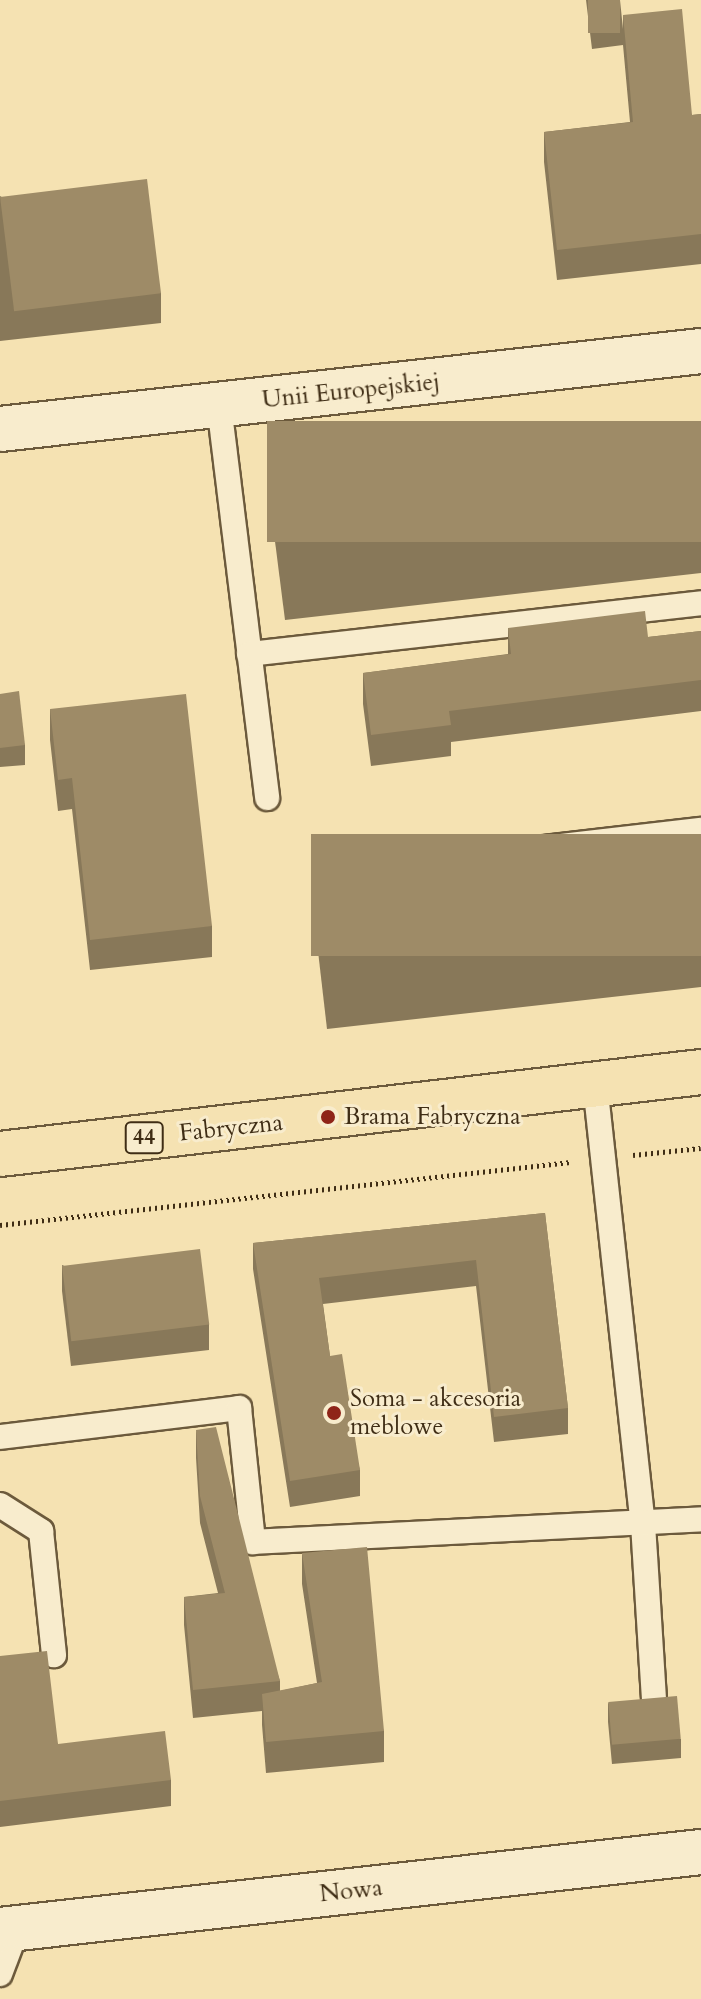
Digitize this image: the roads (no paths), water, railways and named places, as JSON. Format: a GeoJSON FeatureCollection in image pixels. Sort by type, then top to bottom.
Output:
{"type":"FeatureCollection","features":[{"type":"Feature","properties":{"kind":"main road","name":"Fabryczna"},"geometry":{"type":"LineString","coordinates":[[0,1154],[701,1072]]}},
{"type":"Feature","properties":{"kind":"street","name":"Unii Europejskiej"},"geometry":{"type":"LineString","coordinates":[[0,429],[701,351]]}},
{"type":"Feature","properties":{"kind":"street","name":"Nowa"},"geometry":{"type":"LineString","coordinates":[[8,1930],[701,1852]]}},
{"type":"Feature","properties":{"kind":"lane"},"geometry":{"type":"LineString","coordinates":[[219,405],[267,798]]}},
{"type":"Feature","properties":{"kind":"lane"},"geometry":{"type":"LineString","coordinates":[[249,654],[701,603]]}},
{"type":"Feature","properties":{"kind":"lane"},"geometry":{"type":"LineString","coordinates":[[344,871],[701,830]]}},
{"type":"Feature","properties":{"kind":"lane"},"geometry":{"type":"LineString","coordinates":[[595,1084],[643,1524],[654,1700]]}},
{"type":"Feature","properties":{"kind":"lane"},"geometry":{"type":"LineString","coordinates":[[0,1437],[239,1408],[253,1542],[701,1519]]}},
{"type":"Feature","properties":{"kind":"lane"},"geometry":{"type":"LineString","coordinates":[[0,1505],[41,1531],[54,1655]]}},
{"type":"Feature","properties":{"kind":"lane"},"geometry":{"type":"LineString","coordinates":[[0,1974],[8,1930]]}},
{"type":"Feature","properties":{"kind":"place","name":"Brama Fabryczna"},"geometry":{"type":"Point","coordinates":[328,1117]}},
{"type":"Feature","properties":{"kind":"place","name":"Soma - akcesoria meblowe"},"geometry":{"type":"Point","coordinates":[334,1413]}}]}
